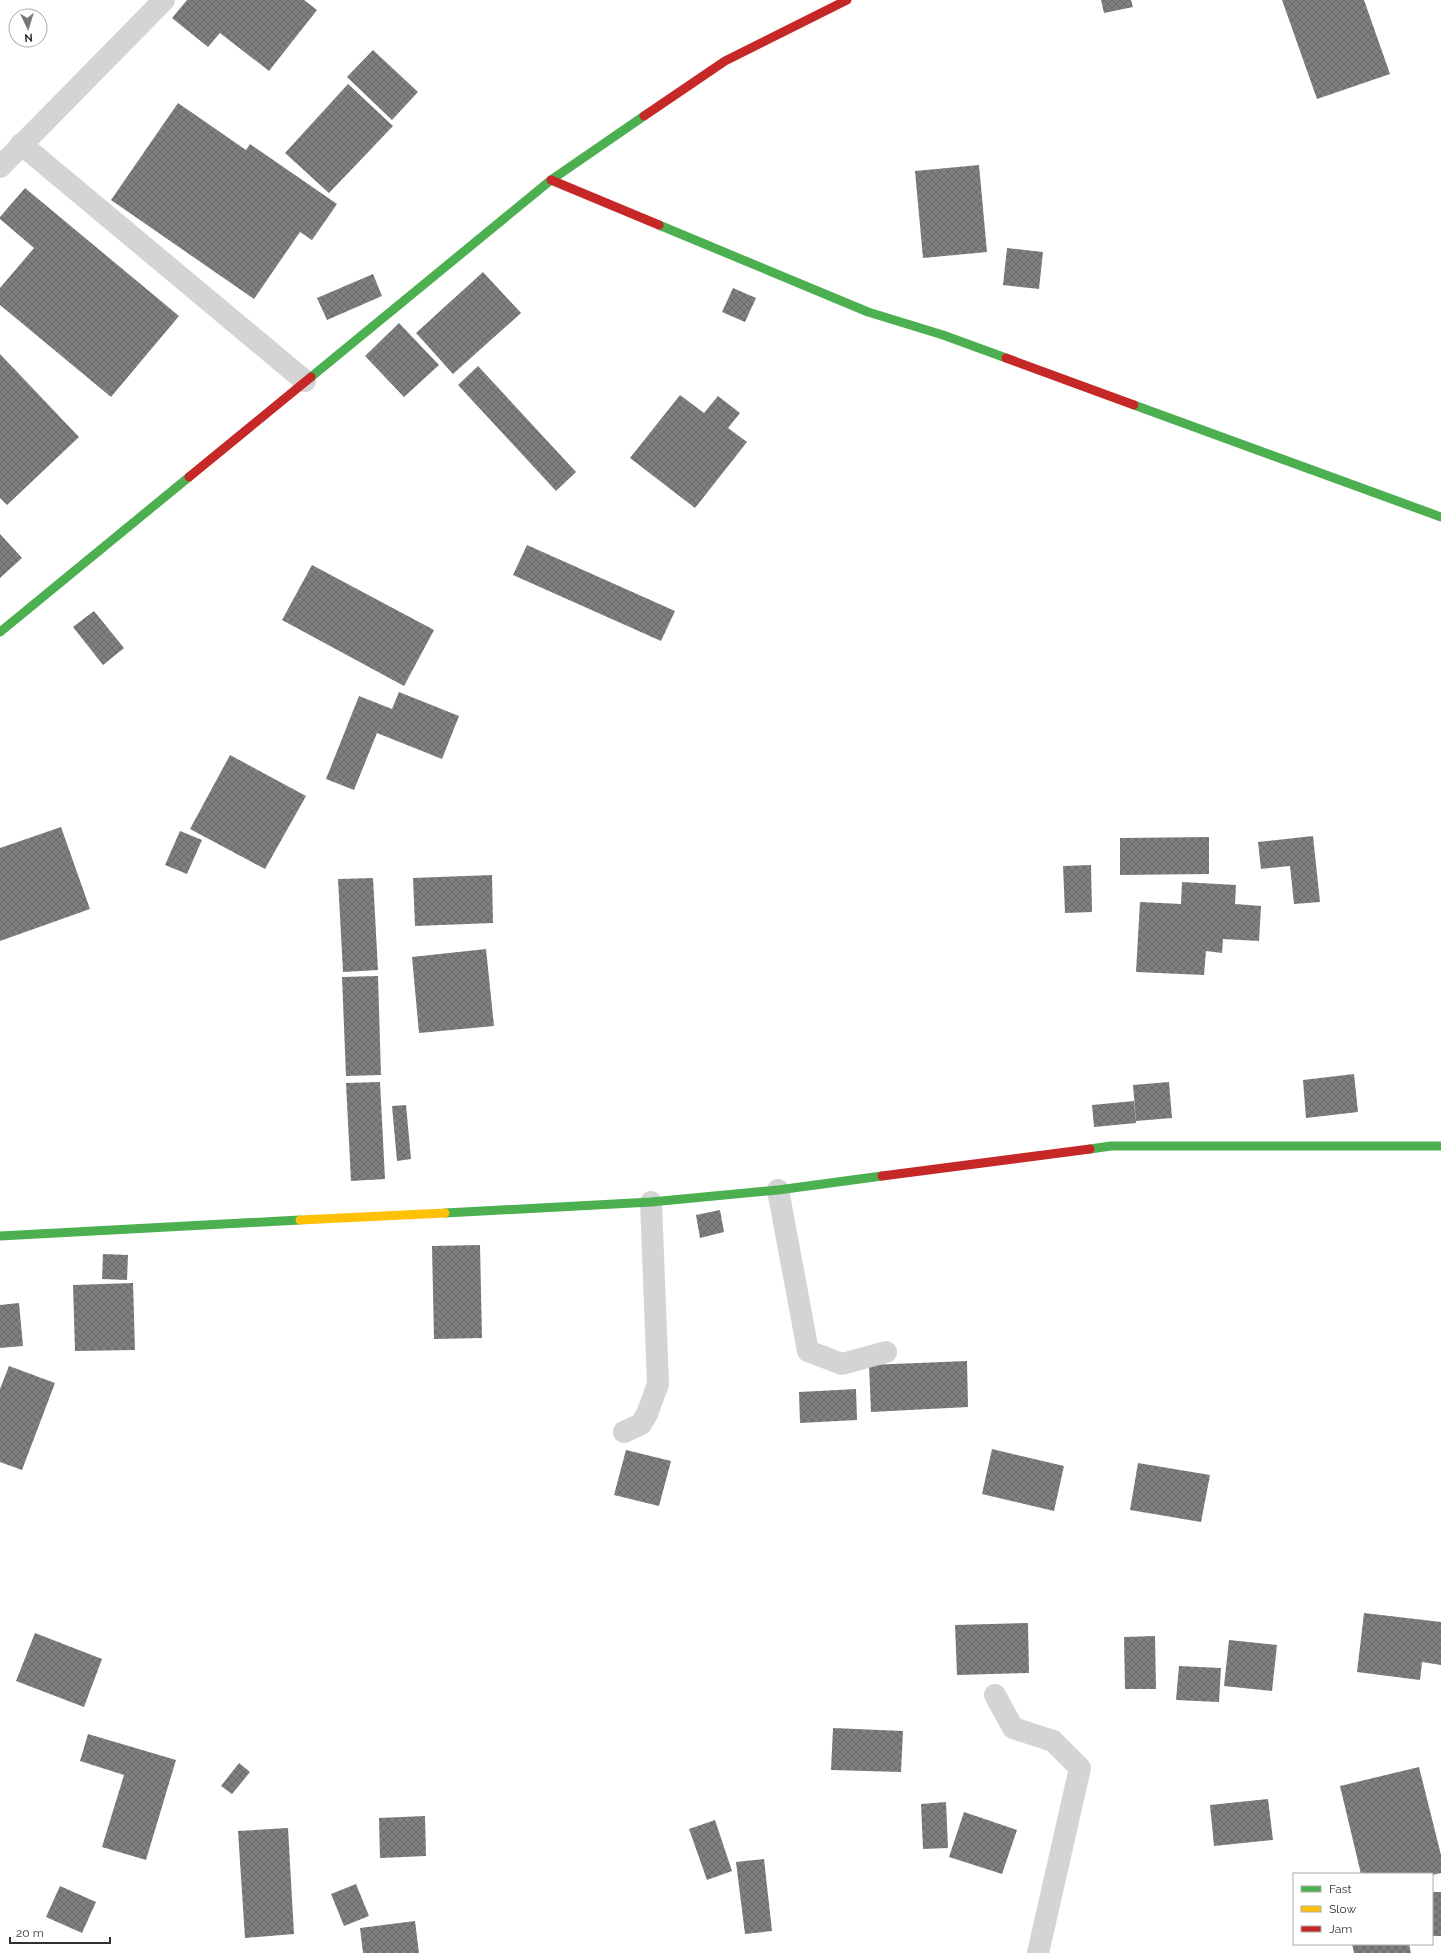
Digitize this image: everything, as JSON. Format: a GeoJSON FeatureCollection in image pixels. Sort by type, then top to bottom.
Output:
{"type":"FeatureCollection","features":[{"type":"Feature","properties":{"kind":"street"},"geometry":{"type":"LineString","coordinates":[[0,167],[164,0]]}},
{"type":"Feature","properties":{"kind":"street"},"geometry":{"type":"LineString","coordinates":[[0,632],[551,180],[725,62],[847,0]]}},
{"type":"Feature","properties":{"kind":"street"},"geometry":{"type":"LineString","coordinates":[[21,144],[305,381]]}},
{"type":"Feature","properties":{"kind":"street"},"geometry":{"type":"LineString","coordinates":[[551,180],[868,312],[943,335],[1441,517]]}},
{"type":"Feature","properties":{"kind":"street"},"geometry":{"type":"LineString","coordinates":[[0,1236],[651,1202],[778,1190],[1111,1146],[1441,1146]]}},
{"type":"Feature","properties":{"kind":"street"},"geometry":{"type":"LineString","coordinates":[[778,1190],[808,1351],[842,1364],[886,1352]]}},
{"type":"Feature","properties":{"kind":"street"},"geometry":{"type":"LineString","coordinates":[[624,1432],[641,1424],[647,1414],[658,1384],[651,1202]]}},
{"type":"Feature","properties":{"kind":"street"},"geometry":{"type":"LineString","coordinates":[[995,1695],[1013,1728],[1053,1741],[1080,1768],[1038,1953]]}},
{"type":"Feature","properties":{"kind":"building"},"geometry":{"type":"Polygon","coordinates":[[[187,0],[304,0],[317,10],[269,71],[220,33],[208,47],[172,18],[187,0]]]}},
{"type":"Feature","properties":{"kind":"building"},"geometry":{"type":"Polygon","coordinates":[[[1101,0],[1131,0],[1133,7],[1104,13],[1101,0]]]}},
{"type":"Feature","properties":{"kind":"building"},"geometry":{"type":"Polygon","coordinates":[[[1282,0],[1364,0],[1390,74],[1317,99],[1282,0]]]}},
{"type":"Feature","properties":{"kind":"building"},"geometry":{"type":"Polygon","coordinates":[[[373,50],[418,92],[392,120],[347,77],[373,50]]]}},
{"type":"Feature","properties":{"kind":"building"},"geometry":{"type":"Polygon","coordinates":[[[348,84],[393,126],[329,193],[285,153],[348,84]]]}},
{"type":"Feature","properties":{"kind":"building"},"geometry":{"type":"Polygon","coordinates":[[[178,103],[246,150],[250,144],[337,204],[312,240],[300,232],[254,299],[111,200],[178,103]]]}},
{"type":"Feature","properties":{"kind":"building"},"geometry":{"type":"Polygon","coordinates":[[[979,165],[987,252],[923,258],[915,171],[979,165]]]}},
{"type":"Feature","properties":{"kind":"building"},"geometry":{"type":"Polygon","coordinates":[[[25,188],[179,316],[111,397],[0,305],[0,288],[34,248],[0,219],[0,217],[25,188]]]}},
{"type":"Feature","properties":{"kind":"building"},"geometry":{"type":"Polygon","coordinates":[[[1007,248],[1043,252],[1039,289],[1003,285],[1007,248]]]}},
{"type":"Feature","properties":{"kind":"building"},"geometry":{"type":"Polygon","coordinates":[[[483,272],[521,313],[453,374],[416,333],[483,272]]]}},
{"type":"Feature","properties":{"kind":"building"},"geometry":{"type":"Polygon","coordinates":[[[373,274],[382,296],[327,320],[317,298],[373,274]]]}},
{"type":"Feature","properties":{"kind":"building"},"geometry":{"type":"Polygon","coordinates":[[[733,288],[756,298],[745,322],[722,312],[733,288]]]}},
{"type":"Feature","properties":{"kind":"building"},"geometry":{"type":"Polygon","coordinates":[[[399,323],[439,365],[404,397],[365,356],[399,323]]]}},
{"type":"Feature","properties":{"kind":"building"},"geometry":{"type":"Polygon","coordinates":[[[0,354],[79,437],[7,505],[0,498],[0,354]]]}},
{"type":"Feature","properties":{"kind":"building"},"geometry":{"type":"Polygon","coordinates":[[[478,366],[576,472],[556,491],[458,385],[478,366]]]}},
{"type":"Feature","properties":{"kind":"building"},"geometry":{"type":"Polygon","coordinates":[[[680,395],[704,413],[718,396],[740,413],[728,428],[747,442],[695,508],[630,458],[680,395]]]}},
{"type":"Feature","properties":{"kind":"building"},"geometry":{"type":"Polygon","coordinates":[[[0,534],[22,558],[0,578],[0,534]]]}},
{"type":"Feature","properties":{"kind":"building"},"geometry":{"type":"Polygon","coordinates":[[[527,545],[675,611],[661,641],[513,575],[527,545]]]}},
{"type":"Feature","properties":{"kind":"building"},"geometry":{"type":"Polygon","coordinates":[[[312,565],[434,630],[404,686],[282,620],[312,565]]]}},
{"type":"Feature","properties":{"kind":"building"},"geometry":{"type":"Polygon","coordinates":[[[94,611],[124,648],[103,665],[73,627],[94,611]]]}},
{"type":"Feature","properties":{"kind":"building"},"geometry":{"type":"Polygon","coordinates":[[[399,692],[459,716],[442,759],[377,733],[354,790],[326,779],[359,696],[392,709],[399,692]]]}},
{"type":"Feature","properties":{"kind":"building"},"geometry":{"type":"Polygon","coordinates":[[[230,755],[306,796],[265,869],[190,829],[230,755]]]}},
{"type":"Feature","properties":{"kind":"building"},"geometry":{"type":"Polygon","coordinates":[[[61,827],[90,909],[0,941],[0,848],[61,827]]]}},
{"type":"Feature","properties":{"kind":"building"},"geometry":{"type":"Polygon","coordinates":[[[180,831],[202,840],[187,874],[165,865],[180,831]]]}},
{"type":"Feature","properties":{"kind":"building"},"geometry":{"type":"Polygon","coordinates":[[[1313,836],[1320,902],[1294,904],[1290,866],[1261,869],[1258,842],[1313,836]]]}},
{"type":"Feature","properties":{"kind":"building"},"geometry":{"type":"Polygon","coordinates":[[[1209,837],[1209,874],[1120,875],[1120,838],[1209,837]]]}},
{"type":"Feature","properties":{"kind":"building"},"geometry":{"type":"Polygon","coordinates":[[[1091,865],[1092,912],[1065,913],[1063,866],[1091,865]]]}},
{"type":"Feature","properties":{"kind":"building"},"geometry":{"type":"Polygon","coordinates":[[[492,875],[493,923],[415,926],[413,878],[492,875]]]}},
{"type":"Feature","properties":{"kind":"building"},"geometry":{"type":"Polygon","coordinates":[[[373,878],[378,970],[343,972],[338,879],[373,878]]]}},
{"type":"Feature","properties":{"kind":"building"},"geometry":{"type":"Polygon","coordinates":[[[1182,882],[1236,885],[1235,904],[1261,906],[1259,941],[1223,939],[1222,953],[1206,951],[1204,975],[1136,972],[1140,902],[1181,904],[1182,882]]]}},
{"type":"Feature","properties":{"kind":"building"},"geometry":{"type":"Polygon","coordinates":[[[486,949],[494,1026],[419,1033],[412,957],[486,949]]]}},
{"type":"Feature","properties":{"kind":"building"},"geometry":{"type":"Polygon","coordinates":[[[378,976],[381,1075],[346,1076],[342,977],[378,976]]]}},
{"type":"Feature","properties":{"kind":"building"},"geometry":{"type":"Polygon","coordinates":[[[1354,1074],[1358,1112],[1306,1118],[1303,1080],[1354,1074]]]}},
{"type":"Feature","properties":{"kind":"building"},"geometry":{"type":"Polygon","coordinates":[[[380,1082],[385,1179],[351,1181],[346,1083],[380,1082]]]}},
{"type":"Feature","properties":{"kind":"building"},"geometry":{"type":"Polygon","coordinates":[[[1169,1082],[1172,1118],[1136,1121],[1133,1085],[1169,1082]]]}},
{"type":"Feature","properties":{"kind":"building"},"geometry":{"type":"Polygon","coordinates":[[[1134,1101],[1136,1123],[1094,1127],[1092,1105],[1134,1101]]]}},
{"type":"Feature","properties":{"kind":"building"},"geometry":{"type":"Polygon","coordinates":[[[406,1105],[411,1159],[397,1161],[392,1106],[406,1105]]]}},
{"type":"Feature","properties":{"kind":"building"},"geometry":{"type":"Polygon","coordinates":[[[720,1210],[724,1232],[700,1238],[696,1215],[720,1210]]]}},
{"type":"Feature","properties":{"kind":"building"},"geometry":{"type":"Polygon","coordinates":[[[480,1245],[482,1338],[434,1339],[432,1246],[480,1245]]]}},
{"type":"Feature","properties":{"kind":"building"},"geometry":{"type":"Polygon","coordinates":[[[103,1254],[128,1255],[127,1280],[102,1279],[103,1254]]]}},
{"type":"Feature","properties":{"kind":"building"},"geometry":{"type":"Polygon","coordinates":[[[133,1283],[135,1350],[75,1351],[73,1285],[133,1283]]]}},
{"type":"Feature","properties":{"kind":"building"},"geometry":{"type":"Polygon","coordinates":[[[19,1303],[23,1346],[0,1348],[0,1305],[19,1303]]]}},
{"type":"Feature","properties":{"kind":"building"},"geometry":{"type":"Polygon","coordinates":[[[967,1361],[968,1407],[871,1412],[869,1365],[967,1361]]]}},
{"type":"Feature","properties":{"kind":"building"},"geometry":{"type":"Polygon","coordinates":[[[9,1366],[55,1383],[22,1470],[0,1462],[0,1389],[9,1366]]]}},
{"type":"Feature","properties":{"kind":"building"},"geometry":{"type":"Polygon","coordinates":[[[856,1389],[857,1420],[800,1423],[799,1392],[856,1389]]]}},
{"type":"Feature","properties":{"kind":"building"},"geometry":{"type":"Polygon","coordinates":[[[992,1449],[1064,1466],[1054,1511],[982,1494],[992,1449]]]}},
{"type":"Feature","properties":{"kind":"building"},"geometry":{"type":"Polygon","coordinates":[[[626,1450],[671,1461],[659,1506],[614,1495],[626,1450]]]}},
{"type":"Feature","properties":{"kind":"building"},"geometry":{"type":"Polygon","coordinates":[[[1138,1463],[1210,1475],[1201,1522],[1130,1510],[1138,1463]]]}},
{"type":"Feature","properties":{"kind":"building"},"geometry":{"type":"Polygon","coordinates":[[[1364,1613],[1441,1622],[1441,1665],[1422,1662],[1420,1680],[1357,1672],[1364,1613]]]}},
{"type":"Feature","properties":{"kind":"building"},"geometry":{"type":"Polygon","coordinates":[[[1028,1623],[1029,1673],[957,1675],[955,1625],[1028,1623]]]}},
{"type":"Feature","properties":{"kind":"building"},"geometry":{"type":"Polygon","coordinates":[[[35,1633],[102,1659],[84,1707],[16,1681],[35,1633]]]}},
{"type":"Feature","properties":{"kind":"building"},"geometry":{"type":"Polygon","coordinates":[[[1155,1636],[1156,1689],[1125,1689],[1124,1637],[1155,1636]]]}},
{"type":"Feature","properties":{"kind":"building"},"geometry":{"type":"Polygon","coordinates":[[[1229,1640],[1277,1645],[1272,1691],[1224,1686],[1229,1640]]]}},
{"type":"Feature","properties":{"kind":"building"},"geometry":{"type":"Polygon","coordinates":[[[1179,1666],[1221,1668],[1219,1702],[1176,1700],[1179,1666]]]}},
{"type":"Feature","properties":{"kind":"building"},"geometry":{"type":"Polygon","coordinates":[[[833,1728],[903,1731],[901,1772],[831,1770],[833,1728]]]}},
{"type":"Feature","properties":{"kind":"building"},"geometry":{"type":"Polygon","coordinates":[[[88,1734],[176,1760],[146,1860],[102,1847],[124,1775],[80,1761],[88,1734]]]}},
{"type":"Feature","properties":{"kind":"building"},"geometry":{"type":"Polygon","coordinates":[[[239,1763],[250,1772],[232,1794],[221,1786],[239,1763]]]}},
{"type":"Feature","properties":{"kind":"building"},"geometry":{"type":"Polygon","coordinates":[[[1419,1767],[1441,1855],[1441,1873],[1433,1875],[1433,1873],[1361,1873],[1340,1786],[1419,1767]]]}},
{"type":"Feature","properties":{"kind":"building"},"geometry":{"type":"Polygon","coordinates":[[[1268,1799],[1273,1840],[1214,1846],[1210,1805],[1268,1799]]]}},
{"type":"Feature","properties":{"kind":"building"},"geometry":{"type":"Polygon","coordinates":[[[946,1802],[948,1848],[923,1849],[921,1804],[946,1802]]]}},
{"type":"Feature","properties":{"kind":"building"},"geometry":{"type":"Polygon","coordinates":[[[964,1812],[1017,1830],[1002,1874],[949,1857],[964,1812]]]}},
{"type":"Feature","properties":{"kind":"building"},"geometry":{"type":"Polygon","coordinates":[[[425,1816],[426,1856],[380,1858],[379,1818],[425,1816]]]}},
{"type":"Feature","properties":{"kind":"building"},"geometry":{"type":"Polygon","coordinates":[[[715,1820],[732,1871],[707,1880],[689,1829],[715,1820]]]}},
{"type":"Feature","properties":{"kind":"building"},"geometry":{"type":"Polygon","coordinates":[[[288,1828],[294,1934],[245,1938],[238,1831],[288,1828]]]}},
{"type":"Feature","properties":{"kind":"building"},"geometry":{"type":"Polygon","coordinates":[[[764,1859],[772,1931],[745,1934],[736,1862],[764,1859]]]}},
{"type":"Feature","properties":{"kind":"building"},"geometry":{"type":"Polygon","coordinates":[[[356,1884],[369,1916],[344,1926],[331,1894],[356,1884]]]}},
{"type":"Feature","properties":{"kind":"building"},"geometry":{"type":"Polygon","coordinates":[[[60,1886],[96,1902],[82,1933],[46,1917],[60,1886]]]}},
{"type":"Feature","properties":{"kind":"building"},"geometry":{"type":"Polygon","coordinates":[[[1433,1892],[1441,1892],[1441,1936],[1433,1936],[1433,1892]]]}},
{"type":"Feature","properties":{"kind":"building"},"geometry":{"type":"Polygon","coordinates":[[[415,1921],[419,1953],[363,1953],[360,1928],[415,1921]]]}},
{"type":"Feature","properties":{"kind":"building"},"geometry":{"type":"Polygon","coordinates":[[[1352,1945],[1409,1945],[1411,1953],[1354,1953],[1352,1945]]]}},
{"type":"Feature","properties":{"kind":"traffic: fast"},"geometry":{"type":"LineString","coordinates":[[311,377],[551,180],[644,116]]}},
{"type":"Feature","properties":{"kind":"traffic: fast"},"geometry":{"type":"LineString","coordinates":[[659,225],[868,312],[943,335],[1006,358]]}},
{"type":"Feature","properties":{"kind":"traffic: fast"},"geometry":{"type":"LineString","coordinates":[[1134,405],[1441,517]]}},
{"type":"Feature","properties":{"kind":"traffic: fast"},"geometry":{"type":"LineString","coordinates":[[0,632],[189,477]]}},
{"type":"Feature","properties":{"kind":"traffic: fast"},"geometry":{"type":"LineString","coordinates":[[1090,1149],[1111,1146],[1441,1146]]}},
{"type":"Feature","properties":{"kind":"traffic: fast"},"geometry":{"type":"LineString","coordinates":[[445,1213],[651,1202],[778,1190],[882,1176]]}},
{"type":"Feature","properties":{"kind":"traffic: fast"},"geometry":{"type":"LineString","coordinates":[[0,1236],[300,1220]]}},
{"type":"Feature","properties":{"kind":"traffic: slow"},"geometry":{"type":"LineString","coordinates":[[300,1220],[445,1213]]}},
{"type":"Feature","properties":{"kind":"traffic: jam"},"geometry":{"type":"LineString","coordinates":[[644,116],[725,61],[847,0]]}},
{"type":"Feature","properties":{"kind":"traffic: jam"},"geometry":{"type":"LineString","coordinates":[[551,180],[659,225]]}},
{"type":"Feature","properties":{"kind":"traffic: jam"},"geometry":{"type":"LineString","coordinates":[[1006,358],[1134,405]]}},
{"type":"Feature","properties":{"kind":"traffic: jam"},"geometry":{"type":"LineString","coordinates":[[189,477],[311,377]]}},
{"type":"Feature","properties":{"kind":"traffic: jam"},"geometry":{"type":"LineString","coordinates":[[882,1176],[1090,1149]]}}]}
